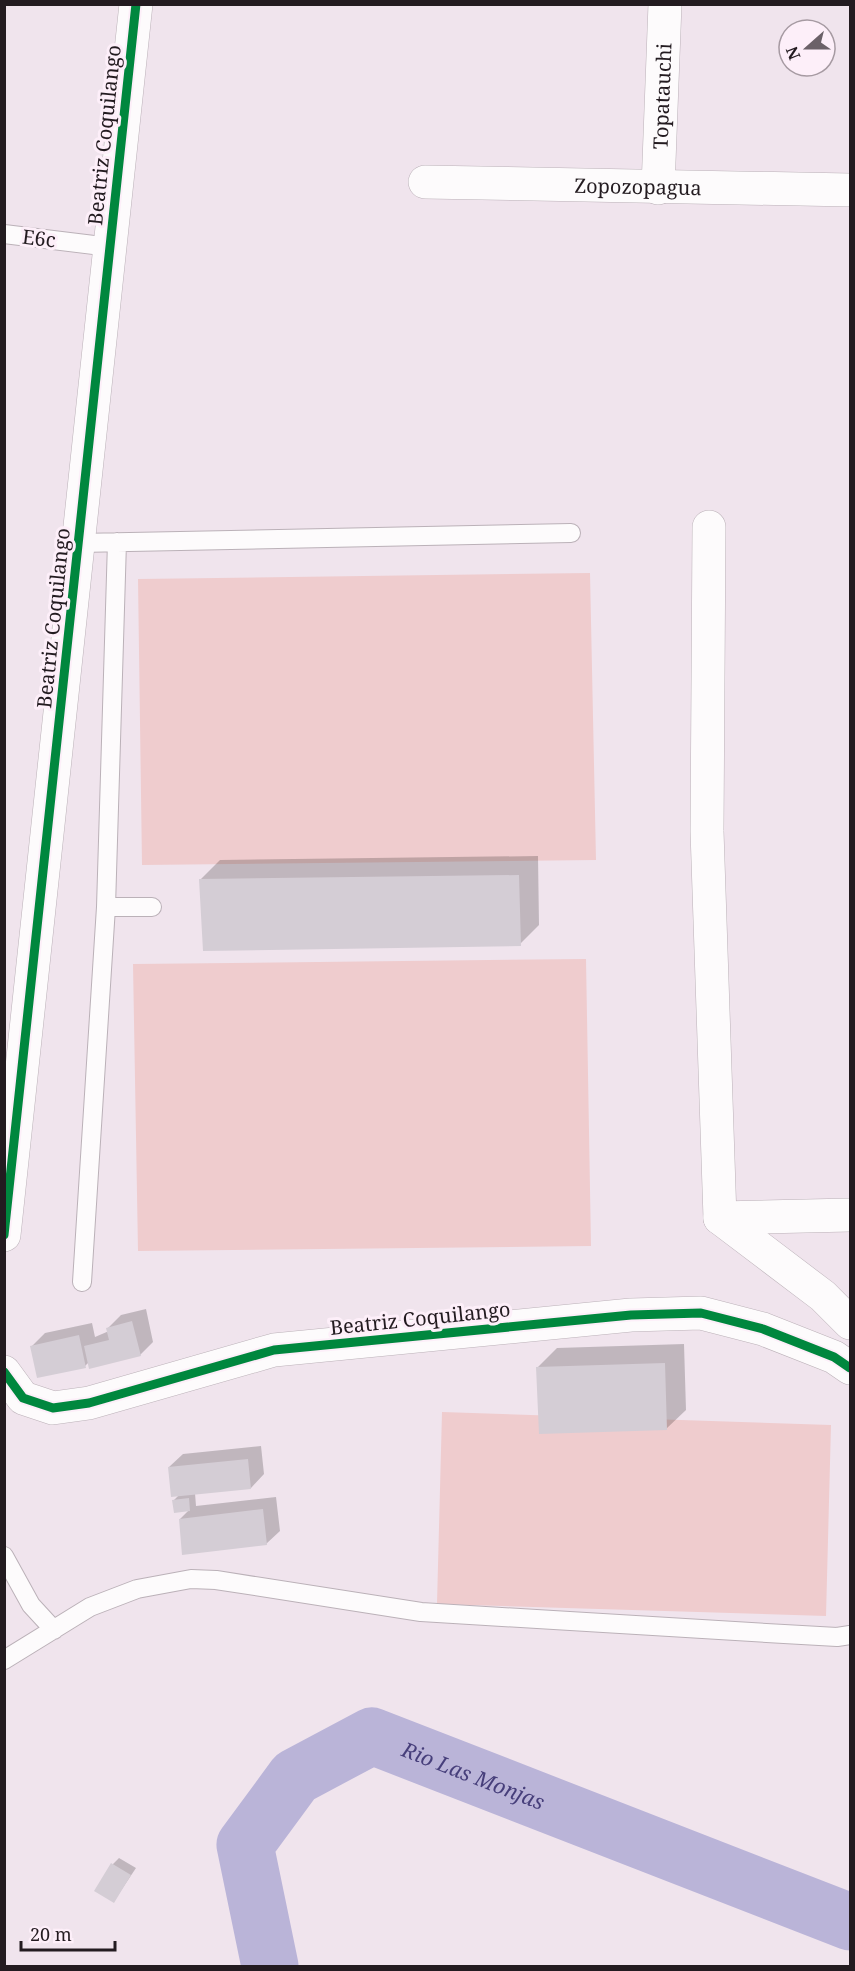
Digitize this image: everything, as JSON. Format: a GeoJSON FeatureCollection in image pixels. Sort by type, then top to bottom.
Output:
{"type":"FeatureCollection","features":[{"type":"Feature","properties":{"kind":"street","name":"Beatriz Coquilango"},"geometry":{"type":"LineString","coordinates":[[4,1235],[136,4]]}},
{"type":"Feature","properties":{"kind":"street","name":"Topatauchi"},"geometry":{"type":"LineString","coordinates":[[658,188],[665,4]]}},
{"type":"Feature","properties":{"kind":"street","name":"Zopozopagua"},"geometry":{"type":"LineString","coordinates":[[425,182],[850,190]]}},
{"type":"Feature","properties":{"kind":"street"},"geometry":{"type":"LineString","coordinates":[[709,527],[708,831],[720,1218]]}},
{"type":"Feature","properties":{"kind":"street"},"geometry":{"type":"LineString","coordinates":[[720,1218],[850,1215]]}},
{"type":"Feature","properties":{"kind":"street"},"geometry":{"type":"LineString","coordinates":[[720,1218],[823,1296],[850,1323]]}},
{"type":"Feature","properties":{"kind":"street","name":"Beatriz Coquilango"},"geometry":{"type":"LineString","coordinates":[[4,1371],[23,1398],[53,1408],[89,1403],[274,1350],[631,1315],[700,1313],[763,1329],[834,1357],[850,1368]]}},
{"type":"Feature","properties":{"kind":"lane","name":"E6c"},"geometry":{"type":"LineString","coordinates":[[4,234],[110,247]]}},
{"type":"Feature","properties":{"kind":"lane"},"geometry":{"type":"LineString","coordinates":[[79,543],[571,533]]}},
{"type":"Feature","properties":{"kind":"lane"},"geometry":{"type":"LineString","coordinates":[[81,1282],[105,907],[117,542]]}},
{"type":"Feature","properties":{"kind":"lane"},"geometry":{"type":"LineString","coordinates":[[105,907],[152,907]]}},
{"type":"Feature","properties":{"kind":"lane"},"geometry":{"type":"LineString","coordinates":[[4,1556],[31,1605],[54,1630]]}},
{"type":"Feature","properties":{"kind":"lane"},"geometry":{"type":"LineString","coordinates":[[4,1660],[90,1607],[137,1589],[199,1579],[421,1612],[795,1635],[850,1635]]}},
{"type":"Feature","properties":{"kind":"shaded area"},"geometry":{"type":"Polygon","coordinates":[[[590,573],[596,860],[142,865],[138,579],[590,573]]]}},
{"type":"Feature","properties":{"kind":"shaded area"},"geometry":{"type":"Polygon","coordinates":[[[586,959],[591,1246],[138,1251],[133,964],[586,959]]]}},
{"type":"Feature","properties":{"kind":"shaded area"},"geometry":{"type":"Polygon","coordinates":[[[442,1412],[831,1425],[826,1616],[437,1604],[442,1412]]]}},
{"type":"Feature","properties":{"kind":"building"},"geometry":{"type":"Polygon","coordinates":[[[519,875],[521,946],[203,951],[199,879],[519,875]]]}},
{"type":"Feature","properties":{"kind":"building"},"geometry":{"type":"Polygon","coordinates":[[[132,1321],[141,1356],[89,1369],[84,1346],[109,1340],[106,1328],[132,1321]]]}},
{"type":"Feature","properties":{"kind":"building"},"geometry":{"type":"Polygon","coordinates":[[[79,1335],[86,1368],[37,1378],[30,1346],[79,1335]]]}},
{"type":"Feature","properties":{"kind":"building"},"geometry":{"type":"Polygon","coordinates":[[[665,1363],[667,1430],[539,1434],[536,1367],[665,1363]]]}},
{"type":"Feature","properties":{"kind":"building"},"geometry":{"type":"Polygon","coordinates":[[[248,1459],[251,1489],[171,1497],[168,1467],[248,1459]]]}},
{"type":"Feature","properties":{"kind":"building"},"geometry":{"type":"Polygon","coordinates":[[[189,1498],[190,1511],[174,1513],[172,1500],[189,1498]]]}},
{"type":"Feature","properties":{"kind":"building"},"geometry":{"type":"Polygon","coordinates":[[[263,1509],[267,1545],[182,1555],[179,1519],[263,1509]]]}},
{"type":"Feature","properties":{"kind":"building"},"geometry":{"type":"Polygon","coordinates":[[[111,1863],[131,1875],[114,1903],[94,1891],[111,1863]]]}},
{"type":"Feature","properties":{"kind":"waterway","name":"Rio Las Monjas"},"geometry":{"type":"LineString","coordinates":[[270,1966],[245,1845],[295,1777],[372,1736],[850,1922]]}},
{"type":"Feature","properties":{"kind":"cycle path"},"geometry":{"type":"LineString","coordinates":[[4,1235],[136,4]]}},
{"type":"Feature","properties":{"kind":"cycle path"},"geometry":{"type":"LineString","coordinates":[[4,1372],[23,1398],[53,1408],[89,1403],[274,1350],[631,1315],[701,1313],[763,1329],[834,1357],[850,1368]]}}]}
